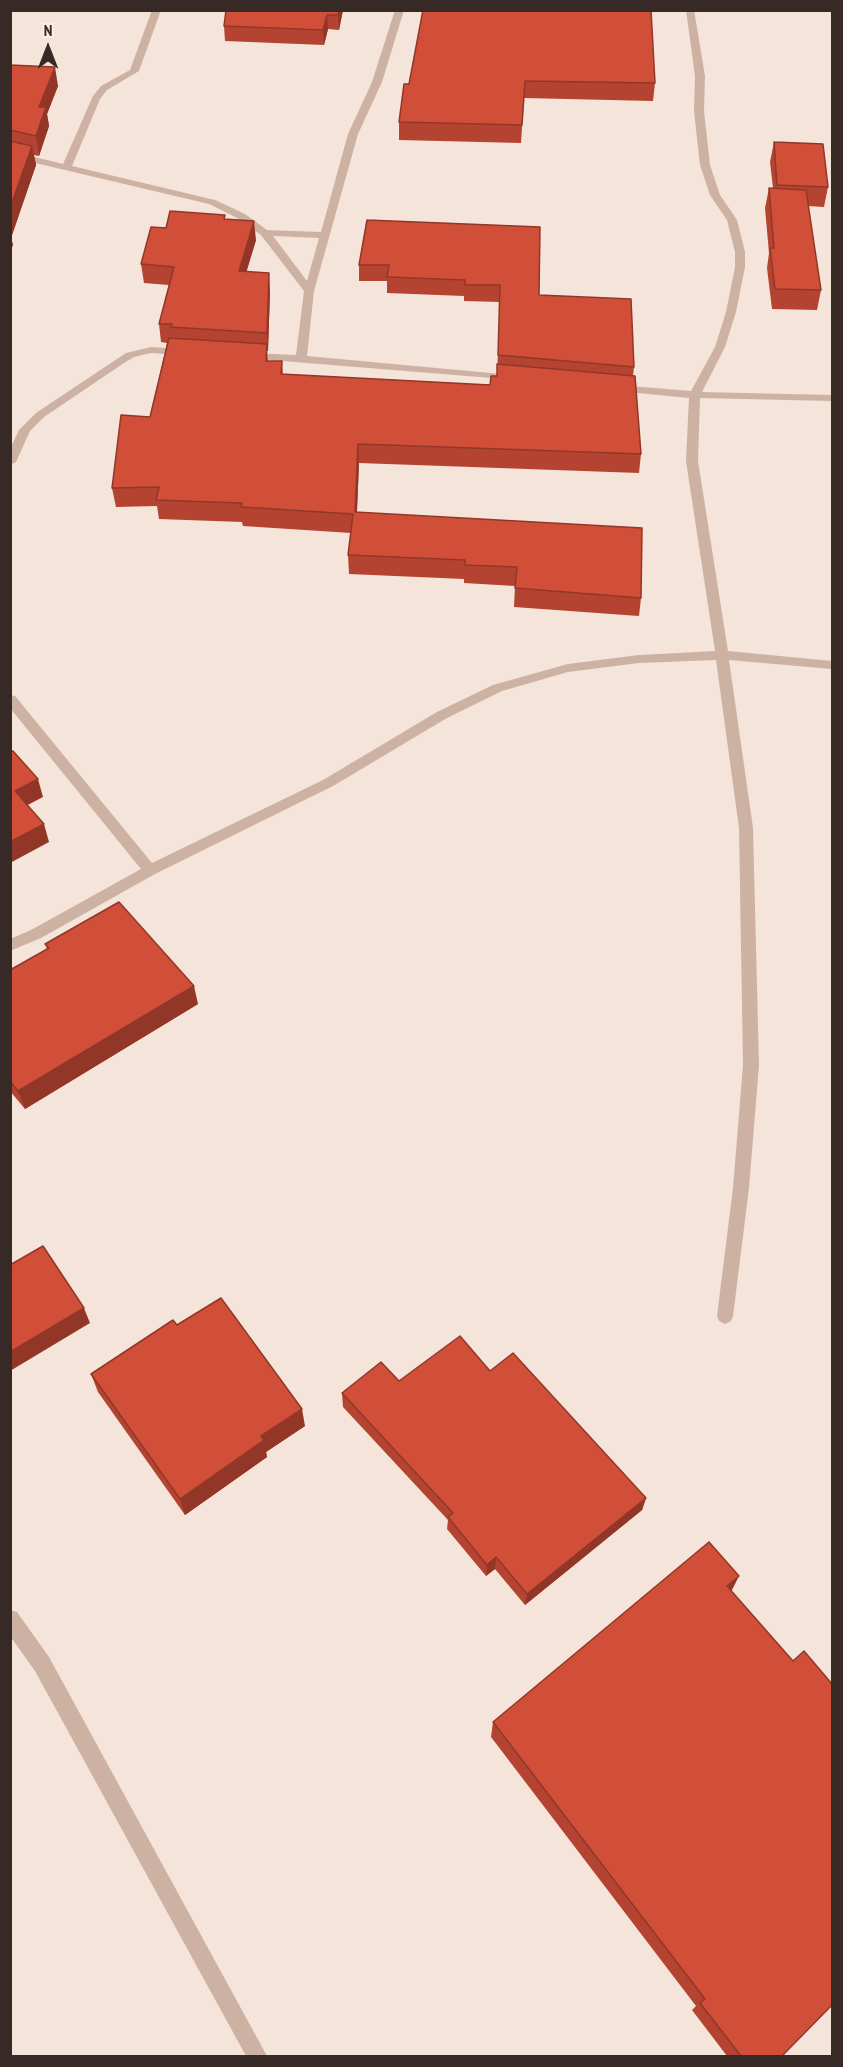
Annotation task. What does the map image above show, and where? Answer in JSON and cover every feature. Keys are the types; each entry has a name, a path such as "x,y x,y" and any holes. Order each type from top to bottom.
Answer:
{"street":[{"path":"66,168 96,98 104,88 134,71 157,10"},
{"path":"301,359 309,291 353,135 377,82 400,10"},
{"path":"690,10 700,76 699,111 705,165 715,195 732,220 737,236 740,267 731,312 720,347 695,395 692,461 723,655 746,828 751,1065 741,1188 725,1316"},
{"path":"10,154 212,202 241,216 265,233 309,291"},
{"path":"265,233 325,235"},
{"path":"10,462 24,430 40,415 130,355 151,351 197,353"},
{"path":"243,356 525,379"},
{"path":"608,387 695,395 832,398"},
{"path":"10,945 36,934 150,870 328,783 442,715 498,688 568,668 639,659 723,655 832,665"},
{"path":"10,699 150,870"},
{"path":"10,1619 42,1664 257,2056"}],"building":[{"path":"226,10 339,10 338,15 327,15 323,30 224,26"},
{"path":"423,10 651,10 655,83 525,81 522,125 399,122 404,84 409,84"},
{"path":"10,65 55,67 39,107 46,107 36,136 10,130"},
{"path":"10,141 32,146 10,208"},
{"path":"774,142 823,144 828,187 777,185"},
{"path":"769,188 806,190 821,290 775,289 770,248 774,248"},
{"path":"170,211 225,215 224,219 254,221 239,271 269,273 267,333 171,327 172,324 159,324 174,267 141,264 151,227 166,228"},
{"path":"367,220 540,227 539,295 631,299 634,367 498,355 500,285 465,285 465,280 387,277 389,265 359,265"},
{"path":"169,338 267,344 266,361 282,361 281,374 490,385 491,376 497,376 497,364 635,376 641,454 358,444 355,512 642,528 641,598 515,588 517,567 465,565 465,560 348,555 353,514 241,507 242,503 156,500 159,487 112,488 121,415 150,417"},
{"path":"13,751 38,779 15,791 44,824 10,842 10,752"},
{"path":"119,902 194,986 18,1091 10,1081 10,970 49,948 45,944"},
{"path":"43,1246 84,1308 10,1352 10,1265"},
{"path":"221,1298 302,1409 261,1436 264,1440 180,1499 91,1374 173,1320 177,1325"},
{"path":"460,1336 490,1371 513,1353 646,1498 527,1594 496,1557 487,1565 448,1517 453,1513 342,1393 381,1362 399,1381"},
{"path":"709,1542 739,1576 727,1586 793,1661 804,1651 832,1684 832,2005 782,2056 741,2056 700,2003 705,1999 493,1722"}]}
